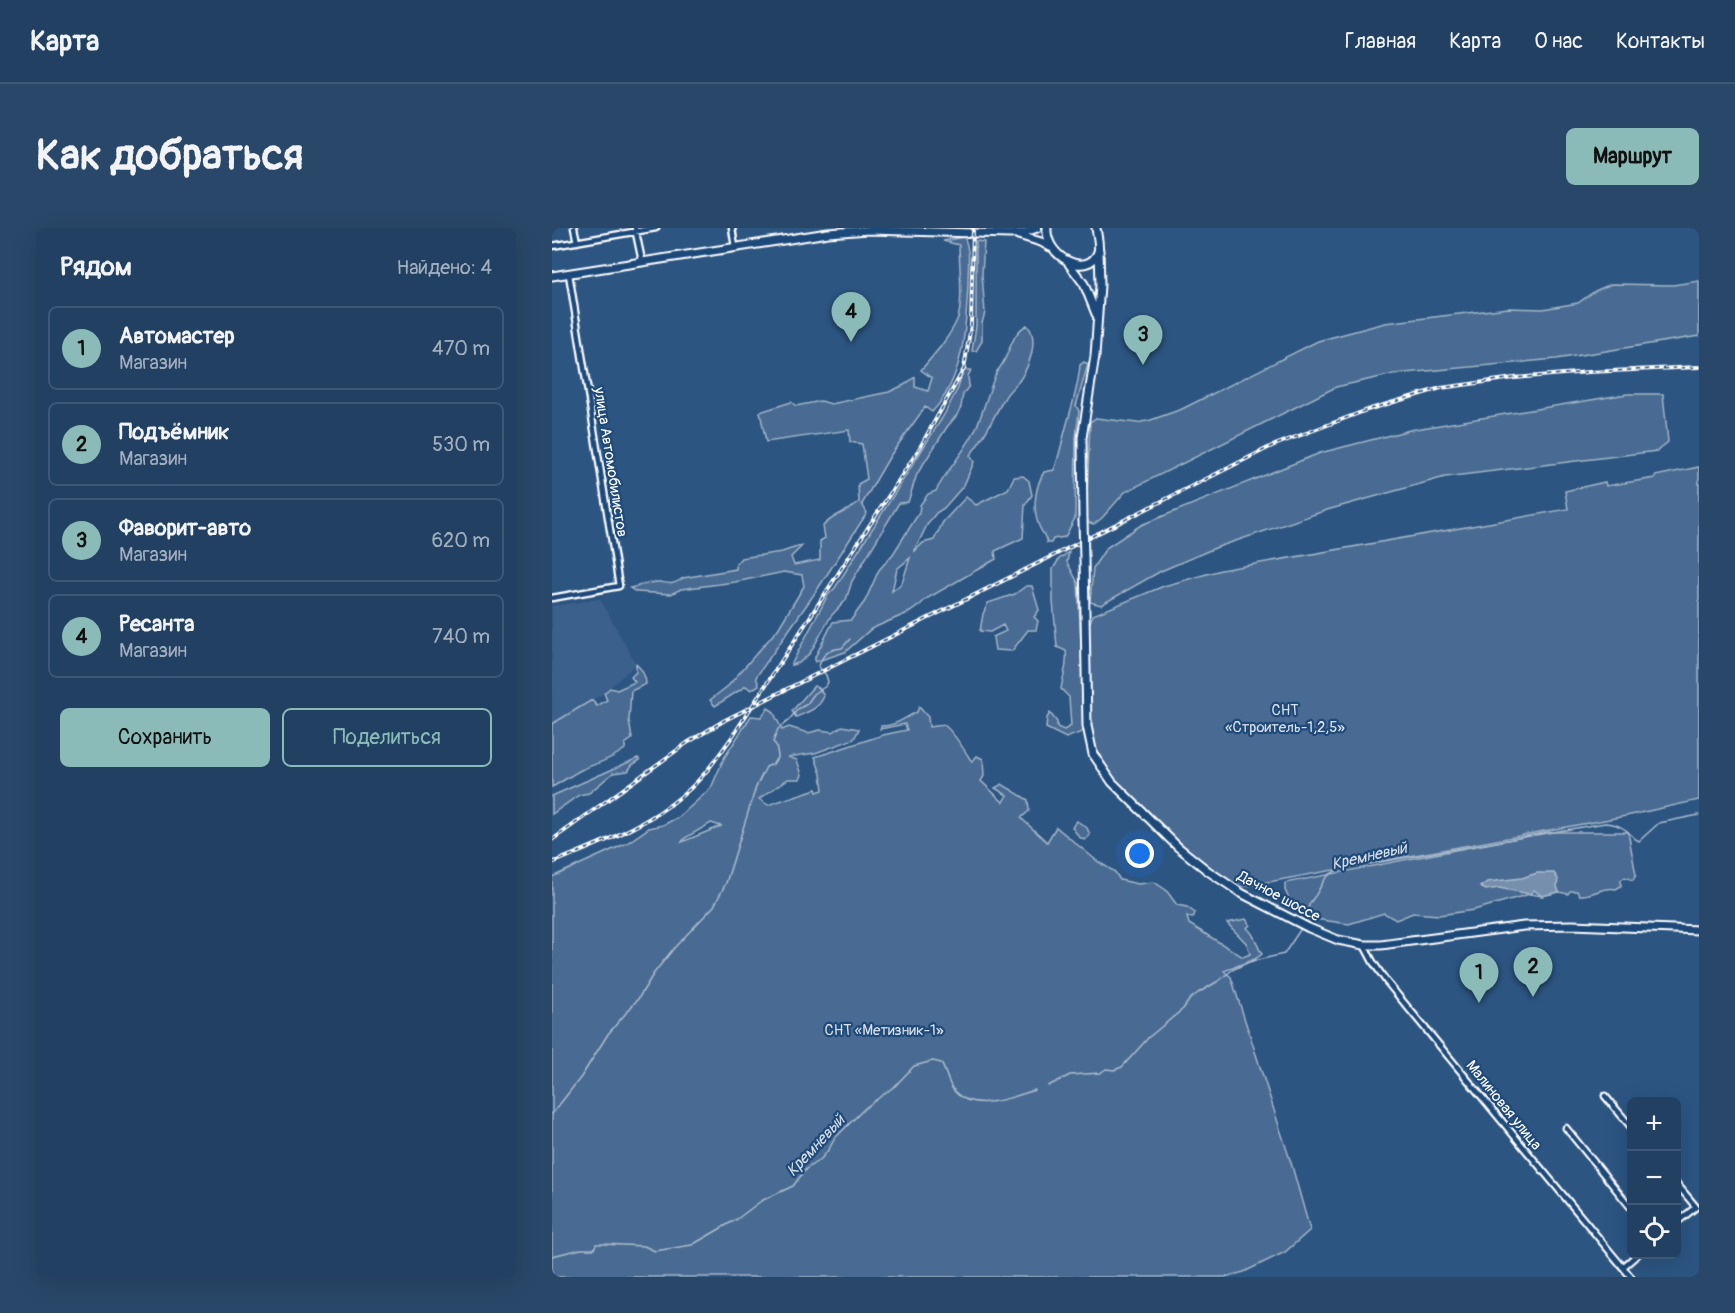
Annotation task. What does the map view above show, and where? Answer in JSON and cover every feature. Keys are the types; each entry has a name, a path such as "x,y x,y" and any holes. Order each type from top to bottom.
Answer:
{"main road":[{"path":"552,276 827,230 1010,234 1023,233 1037,228"},
{"path":"1047,228 1051,247"},
{"name":"Дачное шоссе","path":"1096,228 1100,285 1095,356 1082,438 1087,726 1090,744 1099,764 1112,783 1208,871 1241,893 1298,923 1338,940 1364,945 1381,945 1524,926 1581,925 1699,930"},
{"path":"1010,234 1029,238 1051,247 1068,262 1084,284 1097,320"},
{"path":"1068,262 1075,264 1089,262 1099,250"}],"street":[{"path":"574,228 577,242"},
{"path":"552,246 656,228"},
{"path":"732,228 735,247"},
{"path":"635,230 642,261"},
{"name":"улица Автомобилистов","path":"552,598 619,586 569,273"},
{"name":"Малиновая улица","path":"1364,945 1386,981 1631,1277"},
{"path":"1605,1096 1627,1122"},
{"path":"1566,1128 1629,1205"},
{"path":"1681,1188 1696,1207 1681,1220"},
{"path":"1623,1267 1632,1259"}],"shaded area":[{"path":"600,599 636,664 604,693 552,724 552,606"},
{"path":"1537,873 1554,873 1558,879 1559,892 1542,896 1534,890 1530,894 1499,888 1486,890 1480,887 1487,882 1522,878"}],"green space":[{"path":"964,237 969,260 966,318 961,352 951,384 943,399 932,412 925,407 890,456 862,504 867,513 756,677 759,685 751,690 746,686 715,706 710,700 728,686 778,629 804,586 802,575 784,572 735,582 681,589 671,594 636,592 630,588 653,582 672,583 683,578 736,569 736,564 741,558 782,552 803,545 791,557 794,565 820,560 820,541 825,538 823,526 859,502 858,484 867,479 862,444 850,442 849,430 766,442 760,412 791,402 796,406 821,401 831,404 889,392 915,377 915,387 928,391 932,378 921,370 950,333 957,320 960,304 959,245 943,241"},
{"path":"976,241 984,242 982,274 985,313 982,323 982,341 976,351 972,351 976,326"},
{"path":"1699,281 1699,336 1556,359 1394,374 1336,387 1125,492 1102,518 1094,524 1086,522 1090,422 1096,418 1137,423 1151,420 1182,409 1318,341 1385,323 1508,308 1543,309 1578,303 1595,291 1611,284 1673,285"},
{"path":"1027,325 1033,338 1032,353 1026,368 1019,381 1009,391 970,455 974,462 964,485 927,525 914,552 923,543 934,540 943,522 966,497 976,505 1008,489 1014,477 1023,476 1029,481 1032,495 1025,505 1023,538 995,551 996,559 926,599 910,612 871,629 845,652 815,662 815,657 833,622 851,620 865,601 879,570 893,554 919,513 920,505 928,494 936,491 972,436 997,371 1021,329","holes":["910,558 902,583 892,591 897,569"]},
{"path":"1084,362 1088,364 1076,406 1079,411 1076,438 1075,518 1065,537 1053,539 1051,543 1047,543 1037,519 1035,505 1037,491 1044,472 1054,470 1075,393 1080,365"},
{"path":"963,370 971,370 968,376 969,386 963,394 961,407 917,474 908,502 899,503 852,581 846,600 831,616 810,653 799,663 791,665 828,595 835,588 944,415 958,388"},
{"path":"1627,394 1663,394 1668,442 1657,451 1445,477 1327,510 1215,548 1161,571 1101,605 1090,602 1093,568 1106,548 1141,525 1320,453 1410,430"},
{"name":"СНТ «Строитель-1,2,5»","path":"1699,467 1699,800 1626,816 1241,887 1229,882 1180,846 1119,787 1099,758 1090,731 1088,627 1093,615 1164,586 1221,570 1568,509 1565,491 1605,482 1606,486 1655,478 1655,476"},
{"path":"1069,552 1067,562 1078,583 1085,727 1082,732 1066,738 1046,728 1050,713 1057,722 1057,727 1064,730 1071,726 1069,697 1061,689 1066,667 1066,651 1057,647 1053,601 1053,569 1059,559"},
{"path":"1026,586 1032,586 1039,610 1034,617 1038,621 1036,630 1028,630 1012,651 995,650 993,637 1006,631 1003,625 990,632 980,631 988,603 1015,594"},
{"path":"636,664 643,673 646,684 631,691 629,720 632,739 625,744 625,749 620,753 581,770 552,787 552,724 592,700 597,706 607,700 604,693 610,688 617,690 635,682 631,677 636,672"},
{"path":"814,686 819,688 824,696 822,700 813,710 796,717 792,711"},
{"name":"СНТ «Метизник-1»","path":"919,707 928,717 929,727 944,725 972,762 977,756 983,759 984,776 981,781 1003,802 1007,795 995,788 1002,784 1028,800 1029,811 1021,818 1047,842 1056,827 1097,861 1115,872 1120,880 1138,884 1154,882 1166,890 1177,905 1187,907 1195,913 1193,918 1187,917 1189,924 1243,957 1250,954 1247,944 1227,923 1246,919 1250,925 1247,928 1262,954 1224,971 1231,977 1292,1166 1310,1230 1285,1252 1244,1272 1225,1277 552,1277 552,877 627,843 649,828 663,825 679,817 711,788 724,758 751,716 761,717 768,708 773,711 782,730 789,727 808,733 820,730 833,732 842,726 859,729 854,739 815,753 788,757 797,760 802,775 800,779 788,779 759,799 768,805 816,789 817,792 823,790 821,774 815,757 883,735 907,730 905,724 880,729 881,726 896,723 917,712","holes":["711,823 721,826 682,842"]},
{"path":"638,758 640,760 628,771 613,773 589,793 579,795 552,814 552,796"},
{"path":"1077,821 1087,828 1090,835 1085,840 1079,837 1072,827"},
{"path":"1548,832 1628,832 1636,875 1633,880 1625,877 1621,880 1621,886 1616,889 1611,888 1584,895 1579,895 1577,891 1542,896 1530,894 1474,910 1439,915 1413,913 1396,920 1384,913 1349,924 1308,918 1290,901 1285,890 1285,883"}],"waterway":[{"path":"552,1114 581,1077 608,1034 638,999 654,973 714,906 726,883 756,787 766,767 773,764 778,756 776,745 773,742 778,729 798,709 807,704 814,694 826,686 828,682 826,675 819,667 822,659 830,651 842,648 850,639"},
{"name":"Кремневый","path":"1305,923 1309,905 1324,881 1340,869 1605,823 1621,827 1639,841 1659,823 1699,815"},
{"name":"Кремневый","path":"1048,1086 1070,1075 1100,1073 1106,1069 1114,1070 1122,1067 1149,1037 1183,1009 1190,999 1232,970 1249,962 1284,954 1302,927"},
{"name":"Кремневый","path":"552,1256 581,1249 594,1249 596,1244 644,1246 655,1251 692,1245 737,1219 761,1201 793,1186 806,1169 821,1159 835,1138 865,1108 895,1086 914,1066 933,1061 941,1063 952,1088 969,1101 992,1102 1035,1090"}],"railway":[{"path":"552,863 621,834 669,806 697,781 732,737 919,449 964,369 971,325 973,228"},
{"path":"552,840 687,743 725,720 1272,446 1367,410 1441,388 1514,378 1699,367"}],"place":[{"name":"Ресанта","path":"851,342"},
{"name":"Фаворит-авто","path":"1143,365"},
{"name":"Подъёмник","path":"1533,997"},
{"name":"Автомастер","path":"1479,1003"}]}
